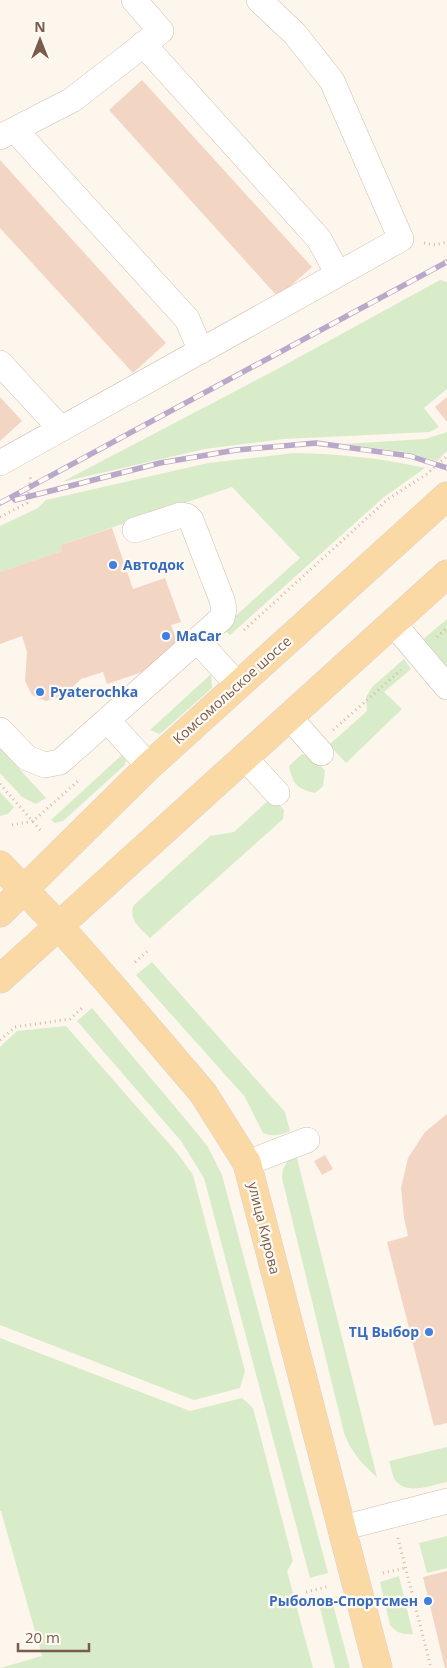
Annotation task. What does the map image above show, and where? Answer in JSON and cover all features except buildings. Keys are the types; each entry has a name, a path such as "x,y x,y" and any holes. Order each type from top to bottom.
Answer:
{"main road":[{"name":"Комсомольское шоссе","path":"0,913 149,766 237,684 447,496"},
{"path":"0,979 447,574"},
{"name":"улица Кирова","path":"0,865 58,925 145,1024 202,1093 248,1163 378,1668"}],"street":[{"path":"134,0 161,31 72,100 8,134 187,319 201,350"},
{"path":"0,463 401,239 332,81 295,34 260,0"},
{"path":"144,44 319,238 338,274"},
{"path":"0,363 60,429"},
{"path":"0,730 27,758 45,765 60,762 222,618 224,609 192,520 187,516 181,515 135,530"},
{"path":"393,623 447,687"},
{"path":"198,640 237,684"},
{"path":"289,717 318,749"},
{"path":"106,720 149,766"},
{"path":"244,757 277,793"},
{"path":"248,1163 307,1140"},
{"path":"342,1528 447,1501"}],"path":[{"path":"0,517 27,503 34,444"},
{"path":"318,749 447,628"},
{"path":"0,784 42,832"},
{"path":"135,962 150,949"},
{"path":"0,1040 15,1027 70,1019 82,1008"},
{"path":"396,1534 431,1668"},
{"path":"383,1573 405,1568"},
{"path":"306,1592 330,1586"}],"green space":[{"path":"440,280 447,282 447,389 424,408 439,427 430,432 284,439 205,449 62,482 283,366"},
{"path":"447,432 447,451 437,461 405,452 344,444 425,439"},
{"path":"294,453 360,457 425,468 384,497 230,635 222,628 300,558 232,487 60,545 62,551 0,572 0,526 38,508 46,500 208,463"},
{"path":"447,619 447,671 421,641"},
{"path":"404,659 411,669 384,692 402,709 346,763 329,745 367,711 366,697 372,687"},
{"path":"211,674 212,688 160,734 150,730"},
{"path":"0,748 46,798 36,804 22,797 0,773"},
{"path":"124,753 126,758 125,765 63,821 55,823 51,820"},
{"path":"302,754 315,758 325,771 323,786 315,793 304,790 297,785 292,777 289,766"},
{"path":"0,792 14,807 8,814 0,816"},
{"path":"272,797 284,810 283,819 150,938 139,927 132,915 134,905 210,836 234,832"},
{"path":"152,962 285,1112 290,1131 277,1135 263,1133 245,1097 136,975"},
{"path":"92,1008 208,1147 222,1175 328,1573 310,1578 204,1178 181,1141 77,1021"},
{"path":"66,1026 178,1154 193,1175 245,1371 240,1388 194,1400 0,1325 0,1047 17,1031"},
{"path":"297,1158 377,1477 358,1457 344,1433 282,1178 283,1169 288,1160"},
{"path":"0,1338 190,1411 242,1398 253,1408 293,1561 287,1571 313,1668 0,1668 42,1656 0,1511"},
{"path":"447,1447 447,1482 413,1488 400,1485 395,1480 389,1461"},
{"path":"447,1536 447,1568 427,1573 419,1543"},
{"path":"399,1576 413,1634 400,1633 390,1625 380,1582"},
{"path":"331,1597 350,1668 335,1668 318,1600"}],"railway":[{"path":"0,503 447,262"},
{"path":"15,500 160,463 236,450 316,443 410,456 447,468"}],"place":[{"name":"Автодок","path":"113,565"},
{"name":"MaCar","path":"166,636"},
{"name":"Pyaterochka","path":"40,692"},
{"name":"ТЦ Выбор","path":"429,1332"},
{"name":"Рыболов-Спортсмен","path":"428,1601"}]}
